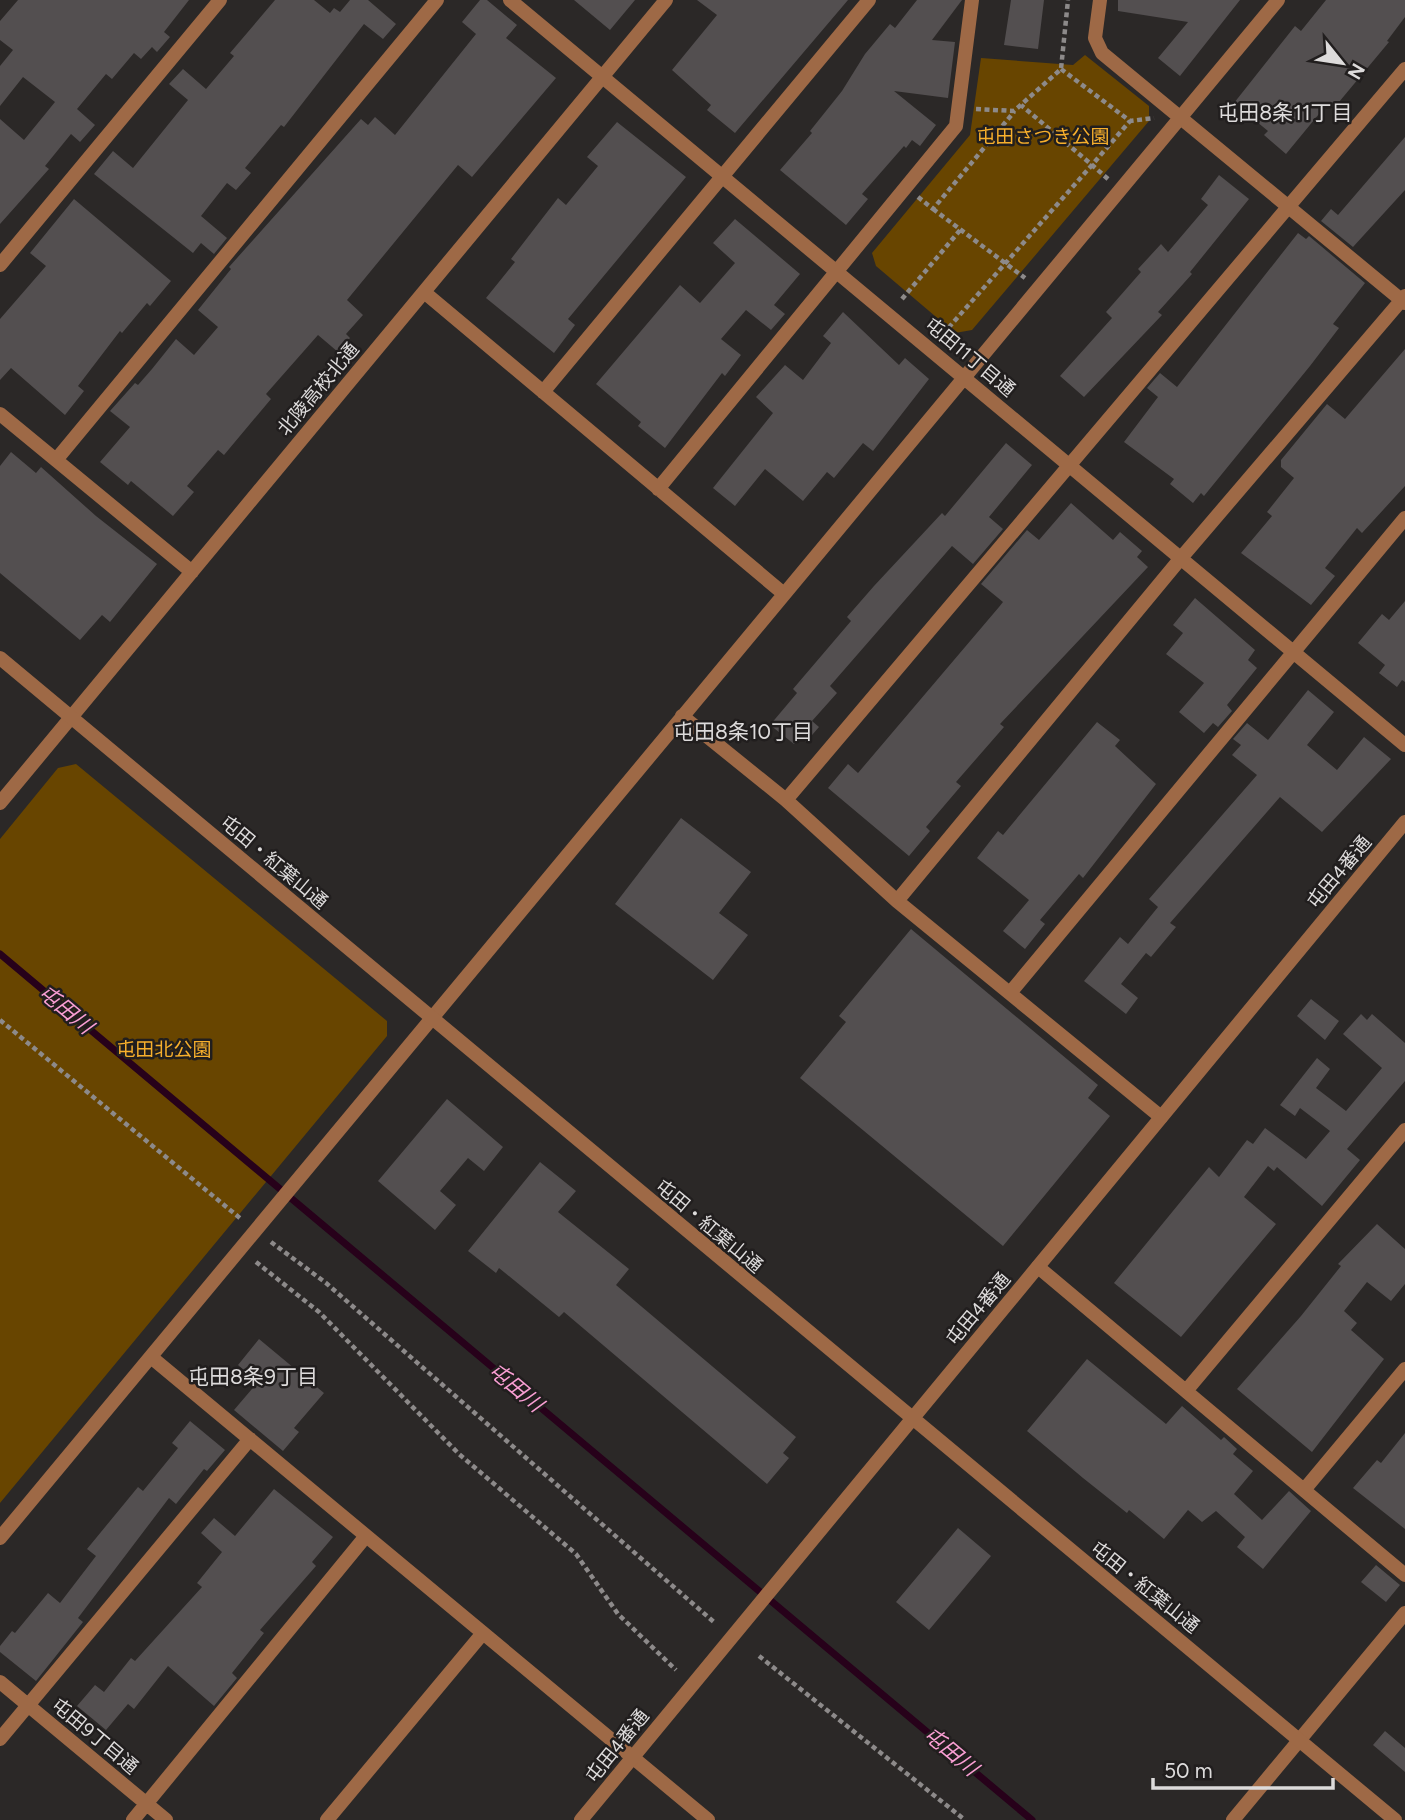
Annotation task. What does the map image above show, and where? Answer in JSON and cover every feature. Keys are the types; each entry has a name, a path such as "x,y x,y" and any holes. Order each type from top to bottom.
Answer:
{"street":[{"path":"0,265 220,0"},
{"path":"56,460 437,0"},
{"name":"屯田11丁目通","path":"510,0 1405,745"},
{"name":"北陵高校北通","path":"0,803 666,0"},
{"path":"543,392 869,0"},
{"path":"659,489 956,126 972,0"},
{"path":"897,901 1181,558 1404,299 1102,53 1095,37 1100,0"},
{"path":"0,1538 1278,0"},
{"path":"786,800 1405,69"},
{"path":"424,292 785,594"},
{"path":"0,414 191,572"},
{"path":"1010,993 1405,518"},
{"name":"屯田・紅葉山通","path":"0,658 911,1420 1395,1820"},
{"path":"682,716 786,800 897,901 1161,1117"},
{"name":"屯田4番通","path":"581,1820 1405,822"},
{"path":"1186,1391 1405,1130"},
{"path":"1038,1267 1405,1574"},
{"path":"150,1357 708,1820"},
{"path":"1304,1490 1405,1369"},
{"path":"0,1739 250,1440"},
{"path":"133,1820 366,1536"},
{"path":"1233,1820 1405,1613"},
{"path":"327,1820 483,1633"},
{"name":"屯田9丁目通","path":"0,1682 166,1820"}],"path":[{"path":"933,209 1014,111 1061,69 1068,0"},
{"path":"1061,69 1130,121"},
{"path":"1021,105 1108,179"},
{"path":"969,109 1014,111"},
{"path":"943,334 1130,121 1160,117"},
{"path":"918,197 1026,278"},
{"path":"902,299 961,229"},
{"path":"0,1020 244,1222"},
{"path":"271,1242 326,1283 715,1623"},
{"path":"256,1262 319,1312 459,1454 576,1554 618,1614 676,1671"},
{"path":"759,1656 965,1820"}],"green space":[{"name":"屯田さつき公園","path":"1085,55 1149,106 1149,121 972,330 955,333 876,266 872,253 970,135 981,58 1073,65"},
{"name":"屯田北公園","path":"76,764 387,1021 387,1036 0,1503 0,839 58,768"}],"building":[{"path":"18,0 189,0 164,32 170,37 157,52 152,47 141,59 134,53 112,79 106,74 77,109 95,125 80,142 71,134 45,166 49,169 0,224 0,119 24,140 55,102 23,77 0,106 0,66 13,50 0,40 0,21"},
{"path":"275,0 314,0 330,13 334,8 340,12 350,0 368,0 396,24 383,39 364,24 284,127 281,125 245,168 251,173 236,190 227,183 201,216 227,238 214,254 201,243 193,253 94,174 113,151 133,168 188,100 169,84 183,69 206,89 234,56 230,53"},
{"path":"480,0 487,0 517,25 506,38 556,78 472,177 458,165 347,300 363,315 346,334 350,338 338,352 318,335 266,394 271,399 224,455 218,450 187,486 194,492 173,516 131,481 128,485 100,462 130,427 110,411 135,383 138,385 176,339 194,355 218,327 198,310 231,269 229,267 361,119 368,125 375,117 395,135 476,34 462,22"},
{"path":"574,0 635,0 610,30"},
{"path":"697,0 848,0 735,133 707,110 711,105 672,70 717,15"},
{"path":"917,0 962,0 932,40 955,42 948,98 894,91 936,125 920,146 912,140 906,148 904,146 862,194 868,199 846,225 780,170 812,133 810,131 842,91 865,54 890,24 895,28"},
{"path":"1011,0 1044,0 1038,49 1004,45"},
{"path":"1118,0 1240,0 1180,76 1158,58 1188,22 1118,11"},
{"path":"1326,0 1405,0 1405,17 1387,41 1389,42 1334,108 1328,103 1286,154 1264,135 1268,131 1234,103 1295,26 1301,31"},
{"path":"617,122 686,177 568,319 575,325 554,353 486,298 515,262 511,259 558,198 566,205 598,166 587,157"},
{"path":"1405,137 1405,190 1353,247 1321,221 1331,209 1338,215"},
{"path":"1219,175 1249,199 1190,272 1192,274 1158,312 1162,315 1084,397 1060,376 1112,318 1106,312 1141,272 1138,269 1161,244 1168,252 1208,205 1201,199"},
{"path":"74,199 171,281 150,306 147,303 122,333 120,331 78,386 84,391 65,415 11,368 0,380 0,319 46,266 30,253"},
{"path":"735,219 800,274 774,305 785,314 771,330 746,310 721,339 741,355 725,376 722,373 665,448 638,426 641,422 596,384 680,285 700,303 735,263 713,243"},
{"path":"1298,233 1306,239 1309,236 1365,283 1333,324 1339,328 1310,366 1204,496 1201,493 1193,503 1170,484 1174,479 1124,442 1158,397 1147,388 1160,373 1177,387"},
{"path":"843,312 899,365 905,358 929,379 873,451 863,443 834,478 827,472 803,501 765,469 735,506 713,488 773,413 756,397 785,365 803,380 831,343 823,336"},
{"path":"1405,349 1405,486 1362,533 1357,528 1325,568 1335,576 1311,605 1241,553 1272,516 1267,512 1294,478 1281,467 1281,460 1327,404 1345,419"},
{"path":"1006,443 1032,465 989,517 1003,529 973,564 952,546 830,686 837,693 812,721 819,727 806,742 800,737 794,744 770,725 797,693 793,689 851,621 847,617 942,513 945,516"},
{"path":"11,452 36,473 41,467 96,516 157,564 110,622 102,615 80,640 0,573 0,466"},
{"path":"1071,503 1113,540 1120,532 1142,551 1137,557 1148,567 1000,724 1004,727 956,782 961,786 926,827 930,831 909,856 828,788 848,764 858,773 1003,602 981,584 1027,530 1039,540"},
{"path":"1195,598 1255,650 1248,660 1257,668 1227,705 1232,711 1218,727 1213,723 1204,733 1179,712 1204,683 1166,654 1183,633 1173,625"},
{"path":"1405,601 1405,682 1402,680 1397,687 1379,673 1385,665 1358,643 1382,614 1389,620"},
{"path":"1308,690 1334,712 1307,745 1337,770 1364,737 1391,759 1322,832 1280,797 1170,923 1176,927 1151,957 1146,953 1121,984 1138,998 1126,1014 1084,981 1120,937 1128,944 1158,907 1149,899 1257,775 1232,755 1241,745 1233,739 1247,723 1268,740"},
{"path":"1097,722 1120,740 1115,746 1156,784 1083,878 1079,874 1040,920 1045,924 1025,949 1003,931 1029,900 977,858 998,831 1003,835"},
{"path":"681,818 751,872 719,913 748,935 713,980 615,904"},
{"path":"911,929 1098,1085 1088,1098 1110,1116 1003,1246 800,1078 846,1022 839,1016"},
{"path":"1311,999 1339,1021 1325,1040 1297,1016"},
{"path":"1361,1014 1367,1020 1372,1014 1405,1043 1405,1081 1347,1149 1360,1160 1322,1206 1277,1167 1274,1171 1268,1166 1244,1197 1276,1224 1181,1337 1114,1283 1209,1167 1219,1177 1247,1140 1253,1144 1265,1128 1306,1159 1330,1131 1300,1108 1295,1116 1280,1105 1317,1058 1330,1069 1316,1088 1346,1111 1382,1068 1343,1034"},
{"path":"447,1099 503,1147 484,1171 468,1158 440,1191 456,1205 435,1230 378,1181"},
{"path":"540,1162 576,1191 558,1212 629,1269 616,1285 796,1437 783,1453 789,1458 767,1484 564,1312 559,1317 499,1268 496,1273 468,1251"},
{"path":"1377,1224 1405,1249 1405,1284 1391,1301 1367,1282 1344,1311 1357,1323 1351,1330 1384,1359 1312,1452 1237,1389 1301,1316 1341,1266 1338,1264"},
{"path":"259,1339 324,1393 294,1428 299,1432 283,1451 234,1410 258,1382 238,1365"},
{"path":"1087,1359 1166,1424 1182,1406 1221,1440 1224,1437 1237,1449 1233,1454 1253,1471 1234,1494 1262,1520 1289,1491 1311,1511 1263,1569 1237,1547 1245,1537 1216,1511 1202,1522 1188,1510 1164,1539 1129,1510 1127,1513 1027,1431"},
{"path":"190,1421 225,1450 207,1471 204,1469 176,1504 169,1498 78,1618 83,1622 36,1681 0,1652 0,1646 12,1631 15,1633 48,1593 60,1603 96,1556 87,1549 138,1487 143,1491 178,1448 172,1443"},
{"path":"1405,1433 1405,1529 1353,1488 1377,1460 1381,1463"},
{"path":"274,1489 333,1537 312,1562 316,1566 260,1630 264,1633 232,1673 237,1678 214,1706 168,1666 134,1709 128,1704 106,1730 77,1706 95,1685 104,1692 131,1658 135,1661 202,1587 197,1583 222,1552 201,1533 214,1518 235,1536"},
{"path":"958,1528 991,1556 929,1630 896,1602"},
{"path":"1376,1565 1400,1585 1386,1602 1361,1582"},
{"path":"1385,1731 1405,1748 1405,1772 1373,1745"}],"waterway":[{"name":"屯田川","path":"0,954 1032,1820"}],"district":[{"name":"屯田8条11丁目","path":"1285,112"},
{"name":"屯田8条10丁目","path":"743,731"},
{"name":"屯田8条9丁目","path":"253,1376"}]}
